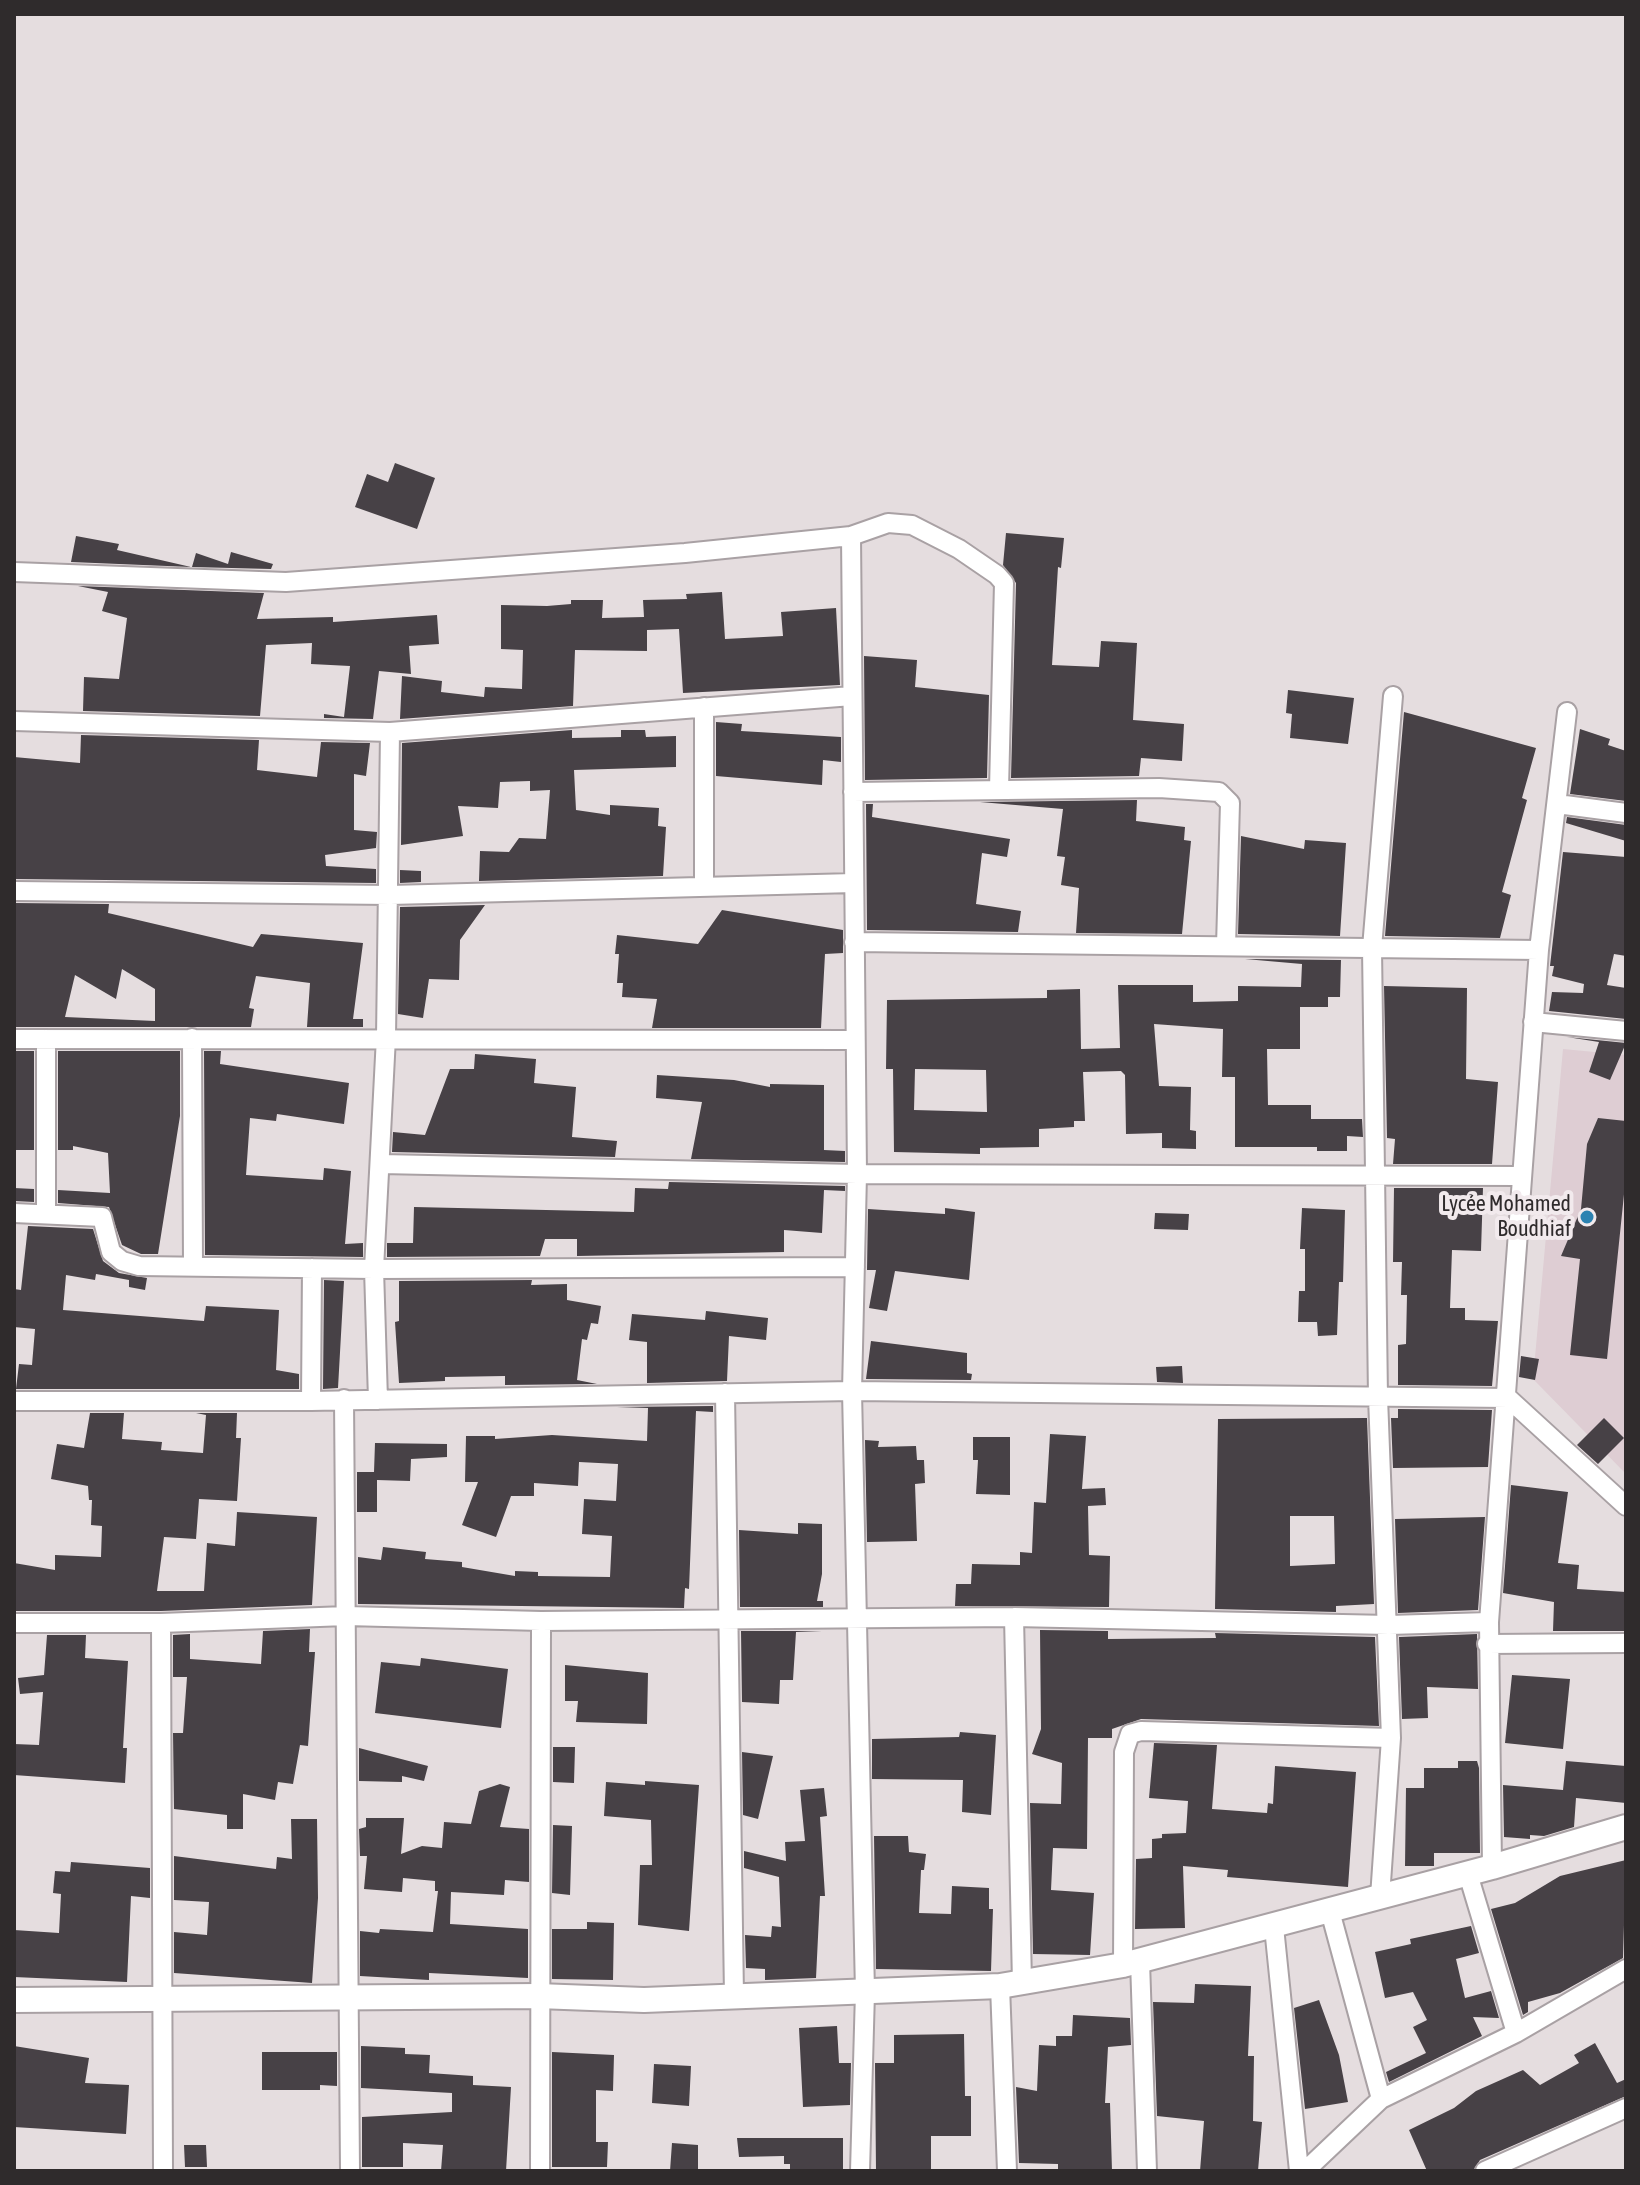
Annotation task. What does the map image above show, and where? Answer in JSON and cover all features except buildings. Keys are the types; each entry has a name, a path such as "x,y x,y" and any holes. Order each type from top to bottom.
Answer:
{"main road":[{"path":"14,2000 347,1996 538,1996 644,2000 1011,1984 1132,1963 1274,1927 1480,1871 1626,1827"}],"street":[{"path":"14,572 286,582 685,553 851,536 888,523 912,525 959,549 1004,583 999,789"},
{"path":"851,536 857,1174 852,1391 865,1992 860,2171"},
{"path":"14,721 390,732 852,696"},
{"path":"1380,1897 1391,1738 1378,1397 1372,948 1393,696"},
{"path":"704,707 704,887"},
{"path":"1516,2033 1480,1871 1487,1644 1508,1398 1520,1176 1539,950 1567,712"},
{"path":"378,1400 374,1269 386,1037 390,732"},
{"path":"853,792 999,789 1219,792 1230,803 1226,946"},
{"path":"1557,804 1626,813"},
{"path":"14,891 390,895 854,883"},
{"path":"854,942 1539,950"},
{"path":"1533,1022 1626,1031"},
{"path":"14,1039 386,1037 854,1040"},
{"path":"192,1038 193,1266"},
{"path":"46,1039 46,1214"},
{"path":"381,1164 857,1174 1520,1176"},
{"path":"14,1213 102,1217 107,1223 108,1246 122,1261 139,1266 374,1269 855,1267"},
{"path":"311,1401 312,1268"},
{"path":"14,1401 311,1401 852,1391 1508,1398 1626,1506"},
{"path":"725,1393 734,1996"},
{"path":"344,1399 350,2171"},
{"path":"14,1623 161,1623 346,1616 541,1621 1014,1617 1389,1625 1489,1622"},
{"path":"1007,2171 1014,1617"},
{"path":"540,2171 541,1621"},
{"path":"161,1623 163,2171"},
{"path":"1487,1644 1626,1643"},
{"path":"1147,2171 1132,1963 1124,1752 1130,1734 1141,1731 1391,1738"},
{"path":"1330,1911 1381,2099"},
{"path":"1274,1927 1299,2171"},
{"path":"1305,2171 1381,2099 1516,2033 1626,1969"},
{"path":"1485,2171 1626,2108"}],"shaded area":[{"name":"Lycée Mohamed Boudhiaf","path":"1563,1049 1626,1055 1626,1474 1533,1379"}],"place":[{"name":"Lycée Mohamed Boudhiaf","path":"1587,1217"}]}
